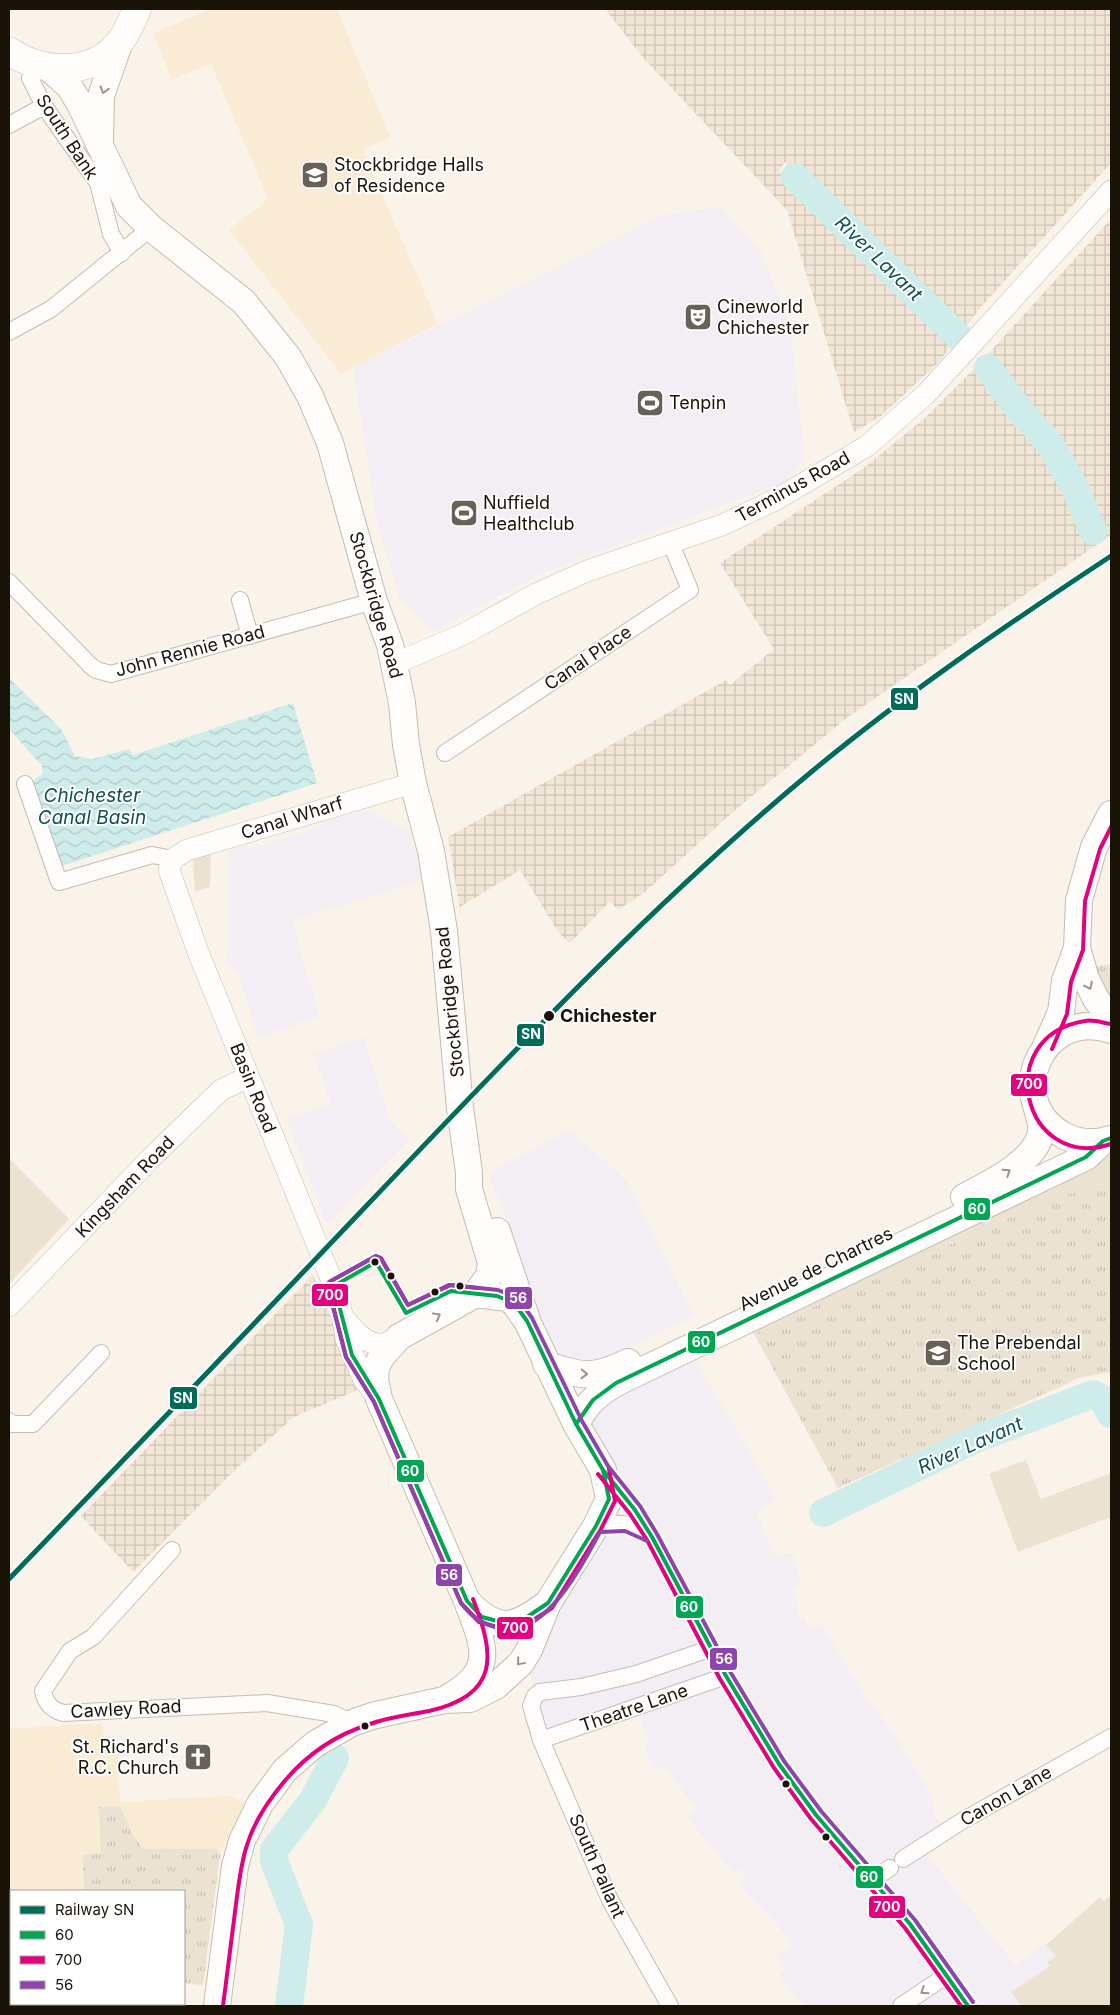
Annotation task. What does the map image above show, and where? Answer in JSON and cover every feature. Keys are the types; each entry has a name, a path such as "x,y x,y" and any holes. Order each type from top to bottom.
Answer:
{"highway":[{"path":"115,54 137,9"},
{"path":"9,51 40,73 75,68 115,54 144,9"}],"main road":[{"name":"Stockbridge Road","path":"100,145 102,96 115,54"},
{"name":"Stockbridge Road","path":"40,73 69,86 129,206 151,228 244,302 288,357 310,396 330,443 374,601 390,645 402,703 412,783 431,851 444,931 469,1189 491,1263 489,1276 476,1294"},
{"path":"1111,814 1094,847 1079,900 1077,948 1086,979 1096,999 1111,1019"},
{"name":"Avenue de Chartres","path":"546,1364 582,1376 600,1374 614,1369 988,1184 1025,1159 1037,1146 1042,1130 1032,1087 1034,1070 1061,1012 1065,981 1077,948"},
{"path":"1046,1046 1061,1034 1080,1027 1100,1026 1111,1030"},
{"path":"1036,1105 1044,1119 1063,1135 1087,1142 1107,1140"},
{"name":"Avenue de Chartres","path":"576,1424 585,1406 600,1392 616,1383 1086,1157 1107,1140"},
{"path":"217,2006 235,1866 242,1840 260,1804 285,1770 315,1744 352,1723 372,1716 444,1700 470,1699 496,1686 521,1663 529,1650 548,1603 596,1526 610,1499 603,1470 576,1424 527,1321 522,1299 483,1190 467,1160"},
{"path":"444,1700 468,1686 480,1672 481,1635 379,1399 375,1380 376,1367 382,1356 399,1337 476,1294 507,1298 514,1303 527,1321"},
{"path":"467,1600 482,1617 508,1624 521,1621 548,1603"}],"street":[{"name":"South Bank","path":"40,73 44,106 98,183 111,234 122,253"},
{"path":"9,125 44,106"},
{"name":"Terminus Road","path":"394,664 464,634 536,594 587,571 671,544 722,525 777,499 867,446 926,394 1111,191"},
{"path":"9,332 51,309 151,228"},
{"name":"Canal Place","path":"445,753 690,590 671,544"},
{"name":"John Rennie Road","path":"9,582 90,665 104,673 118,673 374,601"},
{"path":"240,600 250,636"},
{"name":"Canal Wharf","path":"174,859 187,850 412,783"},
{"path":"25,784 59,882 152,855 174,859"},
{"name":"Basin Road","path":"174,859 169,870 173,887 248,1077 334,1286 343,1318 346,1339 364,1380 379,1399"},
{"name":"Kingsham Road","path":"9,1306 152,1157 221,1090 248,1077"},
{"path":"343,1318 355,1331 371,1342 384,1344 399,1337"},
{"path":"9,1421 12,1424 33,1424 101,1353"},
{"path":"603,1470 635,1510 652,1537 726,1676 789,1778 816,1815 910,1924 968,2006"},
{"path":"596,1526 618,1522 634,1525 652,1537"},
{"name":"Cawley Road","path":"172,1550 93,1637 70,1651 43,1691 46,1703 54,1710 63,1713 267,1703 334,1714 352,1723"},
{"name":"South Pallant","path":"670,2006 610,1900 541,1740 534,1721 532,1701 540,1692 581,1687 636,1674 710,1643"},
{"name":"Theatre Lane","path":"541,1740 726,1676"},
{"name":"Canon Lane","path":"873,1879 962,1821 1111,1737"},
{"path":"901,2006 947,1975"}],"shaded area":[{"name":"Stockbridge Halls of Residence","path":"211,9 337,9 390,137 363,150 438,324 341,374 229,230 268,199 211,64 172,79 153,33"},
{"path":"605,9 1111,9 1111,163 981,307 963,330 785,162 779,171 950,347 940,361 881,416 854,432 787,210 645,60"},
{"path":"721,207 760,250 790,325 805,459 785,482 547,571 433,631 400,600 377,522 353,368 662,216"},
{"path":"1111,219 1111,535 848,717 734,811 645,892 618,910 610,901 570,943 559,933 520,870 460,907 461,917 448,837 726,680 730,685 774,649 720,563 865,467 925,418 976,367"},
{"path":"366,810 410,832 422,881 292,920 319,1016 258,1037 239,976 227,962 229,851 247,846 249,849 322,827 321,822"},
{"path":"363,1037 391,1123 410,1139 327,1224 287,1120 331,1104 314,1055"},
{"path":"571,1131 628,1182 694,1316 590,1367 564,1357 551,1342 538,1317 520,1254 488,1173"},
{"path":"313,1275 362,1388 294,1417 237,1468 133,1572 81,1516"},
{"path":"689,1349 777,1499 756,1512 775,1556 792,1553 802,1584 793,1587 800,1617 804,1617 809,1630 823,1626 865,1696 893,1732 933,1798 933,1814 940,1824 924,1835 925,1852 1015,1965 1044,1943 1056,1956 1050,1966 1012,1992 1022,2006 809,2006 790,1993 779,1974 785,1970 777,1956 791,1945 787,1937 769,1914 738,1885 745,1878 739,1868 733,1873 685,1815 696,1809 666,1768 653,1768 644,1744 649,1742 635,1708 541,1740 530,1669 596,1526 634,1525 639,1507 593,1426 585,1406"},
{"path":"103,1723 104,1755 118,1754 120,1802 229,1796 245,1803 220,1855 203,1985 185,1983 185,1890 10,1890 9,1963 9,1729"}],"green space":[{"path":"211,853 210,887 195,892 193,860"},
{"path":"1111,964 1111,1006 1089,967"},
{"path":"1111,1154 1111,1184 1099,1185 1041,1203 754,1334 752,1320"},
{"path":"9,1158 69,1219 9,1284"},
{"name":"The Prebendal School","path":"1111,1184 1111,1372 1079,1378 838,1488 754,1334 1041,1203 1099,1185"},
{"path":"1026,1460 1041,1499 1111,1473 1111,1517 1018,1552 989,1474"},
{"path":"120,1806 132,1834 143,1849 217,1849 220,1855 203,1985 185,1983 185,1890 84,1890 83,1855 101,1853 99,1807"},
{"path":"1111,1896 1111,2006 1022,2006 1011,1992 1050,1966 1047,1963 1056,1956 1046,1945 1100,1897 1103,1901"}],"water":[{"name":"Chichester Canal Basin","path":"9,678 61,729 75,756 93,759 129,749 133,755 293,703 317,783 62,866 30,783 42,774 42,766 9,729"}],"waterway":[{"name":"River Lavant","path":"795,177 962,340"},
{"name":"River Lavant","path":"988,368 1020,411 1048,441 1075,488 1093,531"},
{"name":"River Lavant","path":"823,1513 976,1439 1093,1394 1102,1399 1111,1414"},
{"name":"River Lavant","path":"822,1509 823,1513"},
{"name":"River Lavant","path":"289,2006 299,1925 274,1861 274,1850 313,1800 335,1758"}],"rail line":[{"name":"SN","path":"9,1579 530,1035 695,874 810,773 883,715 996,634 1111,556"}],"transit line":[{"name":"700","path":"1052,1049 1067,1014 1071,982 1083,950 1085,901 1100,849 1111,827"},
{"name":"700","path":"1111,1024 1085,1021 1055,1032 1037,1051 1028,1074 1029,1099 1039,1122 1056,1139 1081,1148 1111,1144"},
{"name":"60","path":"576,1424 593,1400 616,1383 1086,1157 1103,1141 1111,1138"},
{"name":"700","path":"477,1288 449,1285 408,1305 381,1258 376,1256 331,1281 328,1286 346,1357 374,1402 461,1603 479,1622 508,1630 524,1626 552,1608 601,1529 615,1501 609,1469"},
{"name":"56","path":"647,1541 625,1531 600,1532 559,1598 545,1613 529,1624 513,1629 495,1627 480,1621 472,1615 461,1603 374,1402 346,1357 328,1288 329,1282 376,1256 381,1259 408,1305 451,1285 498,1290 518,1298 532,1318 582,1421 608,1466 640,1506 657,1534"},
{"name":"60","path":"376,1262 406,1313 451,1291 497,1296 514,1303 527,1321 576,1424 603,1470 609,1499 596,1526 548,1603 521,1621 508,1624 482,1617 467,1601 379,1399 352,1355 334,1286 376,1262"},
{"name":"60","path":"603,1470 635,1510 652,1537 726,1676 779,1764 816,1815 910,1924 968,2006"},
{"name":"700","path":"598,1474 630,1514 647,1540 720,1679 774,1768 811,1819 905,1928 961,2006"},
{"name":"56","path":"657,1534 731,1673 784,1761 821,1811 915,1920 973,2002"},
{"name":"700","path":"223,2006 243,1861 253,1828 262,1812 277,1790 292,1773 311,1755 333,1740 377,1722 429,1711 452,1704 469,1695 480,1683 486,1670 487,1655 485,1638 473,1599"}],"place":[{"name":"Stockbridge Halls of Residence","path":"315,175"},
{"name":"Cineworld Chichester","path":"698,317"},
{"name":"Tenpin","path":"650,403"},
{"name":"Nuffield Healthclub","path":"464,513"},
{"name":"Chichester","path":"549,1016"},
{"name":"The Prebendal School","path":"938,1353"},
{"name":"St. Richard's R.C. Church","path":"198,1757"}]}
